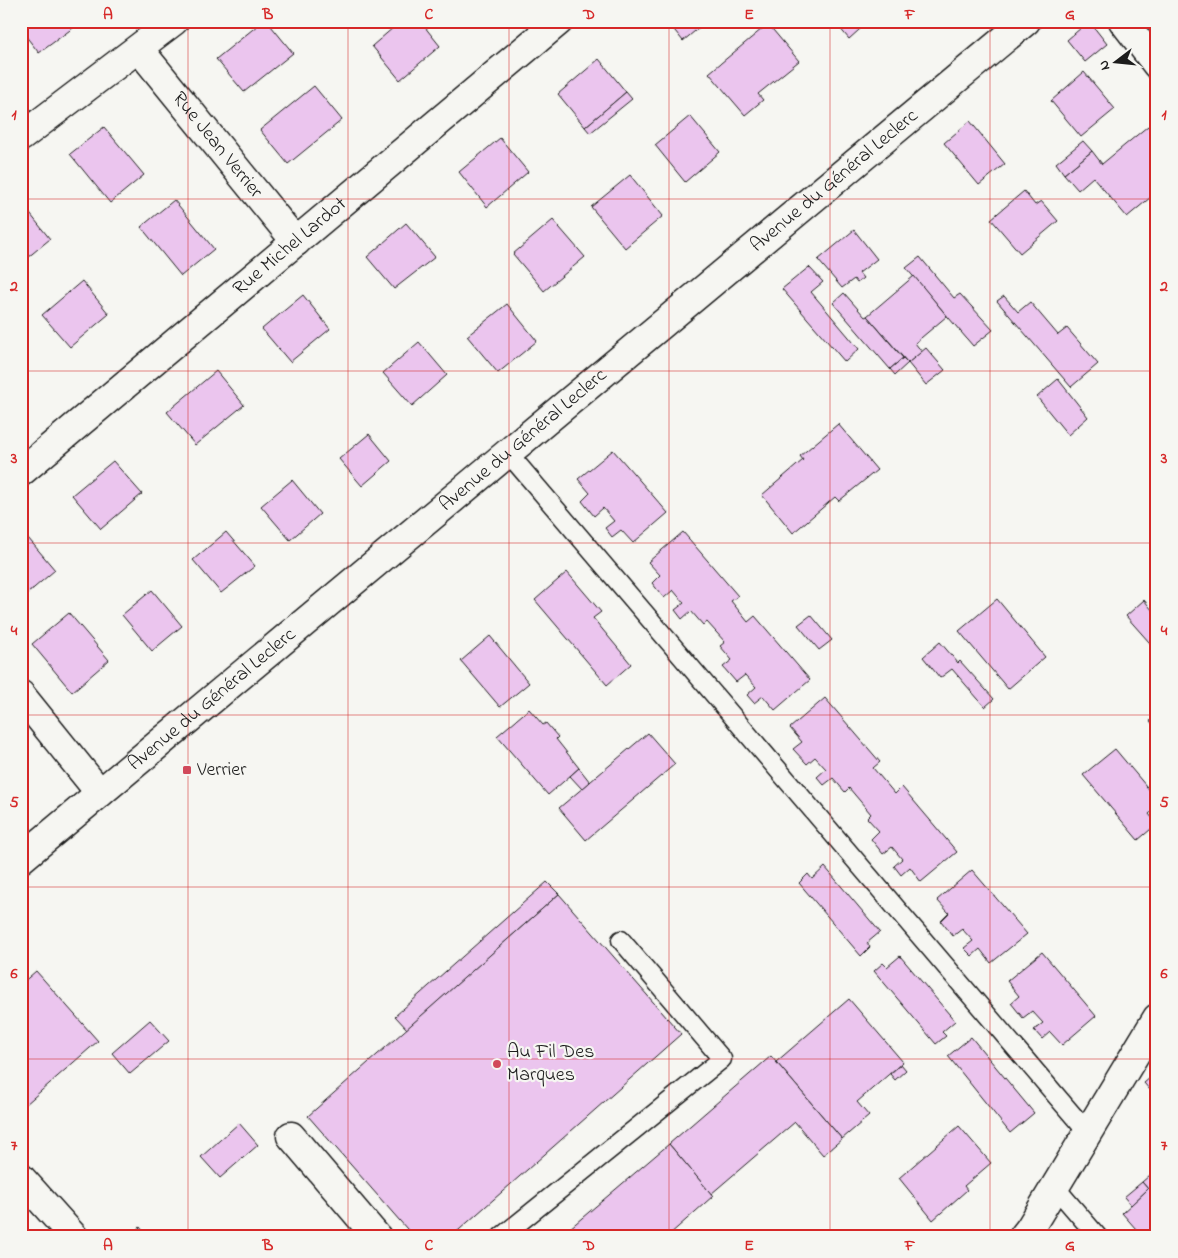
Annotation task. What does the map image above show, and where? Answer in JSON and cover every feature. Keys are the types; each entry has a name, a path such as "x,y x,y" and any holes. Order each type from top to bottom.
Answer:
{"street":[{"path":"21,137 174,21"},
{"name":"Rue Michel Lardot","path":"21,472 559,21"},
{"path":"1123,21 1157,65"},
{"name":"Avenue du Général Leclerc","path":"21,859 508,453 1014,25"},
{"name":"Rue Jean Verrier","path":"139,48 296,242"},
{"path":"21,695 100,793"},
{"path":"1023,1237 1056,1187 1157,1018"},
{"path":"291,1136 377,1237"},
{"path":"21,1178 74,1237"}],"lane":[{"path":"508,453 1088,1134"},
{"path":"501,1237 722,1059 621,940"},
{"path":"1056,1187 1098,1237"}],"building":[{"path":"21,21 81,22 39,53 21,30"},
{"path":"263,21 267,21 293,53 244,92 216,59"},
{"path":"401,21 420,21 440,46 400,80 372,46"},
{"path":"667,21 707,21 683,41"},
{"path":"834,21 869,21 849,39"},
{"path":"1089,21 1107,44 1085,62 1067,40"},
{"path":"768,24 799,61 758,94 763,100 745,115 709,73"},
{"path":"599,59 626,92 585,127 558,94"},
{"path":"1084,72 1115,109 1081,137 1051,101"},
{"path":"314,86 342,120 288,164 260,130"},
{"path":"626,92 632,99 590,133 585,127"},
{"path":"690,116 720,152 685,182 655,145"},
{"path":"970,121 1005,164 979,185 944,143"},
{"path":"1148,126 1157,136 1157,192 1127,217 1093,177 1078,190 1064,174 1092,151 1102,164"},
{"path":"104,127 144,175 110,203 70,154"},
{"path":"500,138 528,172 487,207 459,172"},
{"path":"1083,141 1092,151 1064,174 1056,163"},
{"path":"630,175 663,216 625,248 591,207"},
{"path":"1024,191 1035,205 1041,201 1058,221 1020,253 991,219"},
{"path":"174,200 214,249 181,276 141,227"},
{"path":"23,205 50,239 21,263 21,207"},
{"path":"553,220 585,257 544,291 513,254"},
{"path":"406,223 435,257 394,289 367,257"},
{"path":"854,230 877,259 859,273 863,278 857,283 854,279 842,288 818,260"},
{"path":"920,257 954,298 960,294 993,330 973,346 906,268"},
{"path":"809,267 823,282 811,292 859,349 845,362 782,289"},
{"path":"914,276 947,316 915,343 922,352 908,363 867,316"},
{"path":"82,281 109,314 70,347 42,315"},
{"path":"844,293 865,317 867,316 903,358 890,369 833,303"},
{"path":"303,295 330,329 290,362 262,329"},
{"path":"1004,296 1018,312 1030,302 1058,335 1067,328 1098,364 1071,387 997,301"},
{"path":"507,304 537,341 498,373 467,336"},
{"path":"419,342 447,375 412,406 383,373"},
{"path":"926,348 945,370 926,385 908,363"},
{"path":"903,358 908,363 895,375 890,369"},
{"path":"216,371 244,405 195,445 167,412"},
{"path":"1058,379 1088,417 1068,435 1037,397"},
{"path":"838,424 877,470 839,501 835,497 793,533 762,495 803,460 800,456"},
{"path":"369,434 391,461 362,486 339,459"},
{"path":"613,450 668,513 633,543 621,530 612,537 605,528 614,521 603,508 594,516 582,501 590,493 578,479"},
{"path":"113,461 142,494 101,529 72,495"},
{"path":"292,480 320,514 290,540 261,506"},
{"path":"226,532 255,566 221,593 193,560"},
{"path":"683,532 738,596 731,601 748,622 755,616 810,680 775,710 763,696 754,703 747,695 756,687 745,675 736,682 723,667 732,660 720,646 725,642 707,622 703,625 691,611 682,619 675,610 684,603 673,590 664,598 652,583 660,575 648,562"},
{"path":"28,538 55,570 21,599 21,543"},
{"path":"567,572 601,612 593,618 631,664 607,685 535,600"},
{"path":"152,590 182,626 152,651 122,615"},
{"path":"997,599 1045,657 1008,689 959,631"},
{"path":"1144,600 1157,616 1157,651 1126,616"},
{"path":"69,613 109,660 72,692 32,644"},
{"path":"811,615 832,640 819,650 798,625"},
{"path":"490,636 529,683 500,707 461,661"},
{"path":"940,642 994,699 985,707 952,669 940,678 923,657"},
{"path":"825,698 880,762 873,768 895,794 902,787 957,852 921,882 910,867 901,875 894,866 902,859 892,847 883,854 871,839 879,831 867,818 871,814 849,788 845,792 833,778 824,785 817,777 826,769 815,757 807,764 793,749 802,742 790,728"},
{"path":"529,709 543,725 546,723 558,737 556,739 579,768 548,795 497,736"},
{"path":"1157,715 1157,729 1150,721"},
{"path":"648,733 675,764 586,840 559,808"},
{"path":"1115,749 1157,799 1157,807 1149,814 1157,824 1138,840 1083,775"},
{"path":"579,768 590,782 582,789 570,776"},
{"path":"825,867 880,932 867,943 870,947 861,956 799,883 808,874 812,879"},
{"path":"972,870 1027,934 991,963 980,949 972,956 964,948 973,941 962,929 953,936 941,921 949,913 937,900"},
{"path":"547,882 559,894 407,1029 395,1016"},
{"path":"559,894 681,1034 451,1237 414,1237 308,1116"},
{"path":"1042,952 1096,1016 1062,1045 1050,1032 1042,1039 1034,1030 1043,1023 1032,1011 1023,1018 1011,1003 1019,996 1007,981"},
{"path":"900,956 955,1021 942,1032 946,1036 936,1044 874,971 883,963 887,967"},
{"path":"36,971 98,1041 25,1105 21,1101 21,984"},
{"path":"849,999 903,1062 857,1102 869,1116 842,1139 776,1062"},
{"path":"150,1020 169,1041 130,1074 112,1053"},
{"path":"971,1037 1034,1113 1010,1133 948,1056"},
{"path":"771,1056 842,1139 823,1155 795,1122 711,1194 669,1144"},
{"path":"901,1064 906,1070 895,1080 890,1074"},
{"path":"1157,1072 1157,1085 1150,1090 1144,1083"},
{"path":"239,1123 258,1145 220,1178 201,1157"},
{"path":"959,1126 991,1163 964,1186 967,1190 933,1220 899,1178"},
{"path":"669,1144 713,1196 669,1235 670,1237 576,1237 569,1229"},
{"path":"1157,1169 1157,1237 1143,1237 1122,1213 1148,1189 1142,1182"},
{"path":"1142,1182 1148,1189 1131,1205 1124,1197"},
{"path":"140,1227 148,1237 135,1237 132,1234"},
{"path":"569,1229 576,1237 560,1237"}],"place":[{"name":"Verrier","path":"187,770"},
{"name":"Au Fil Des Marques","path":"497,1064"}]}
